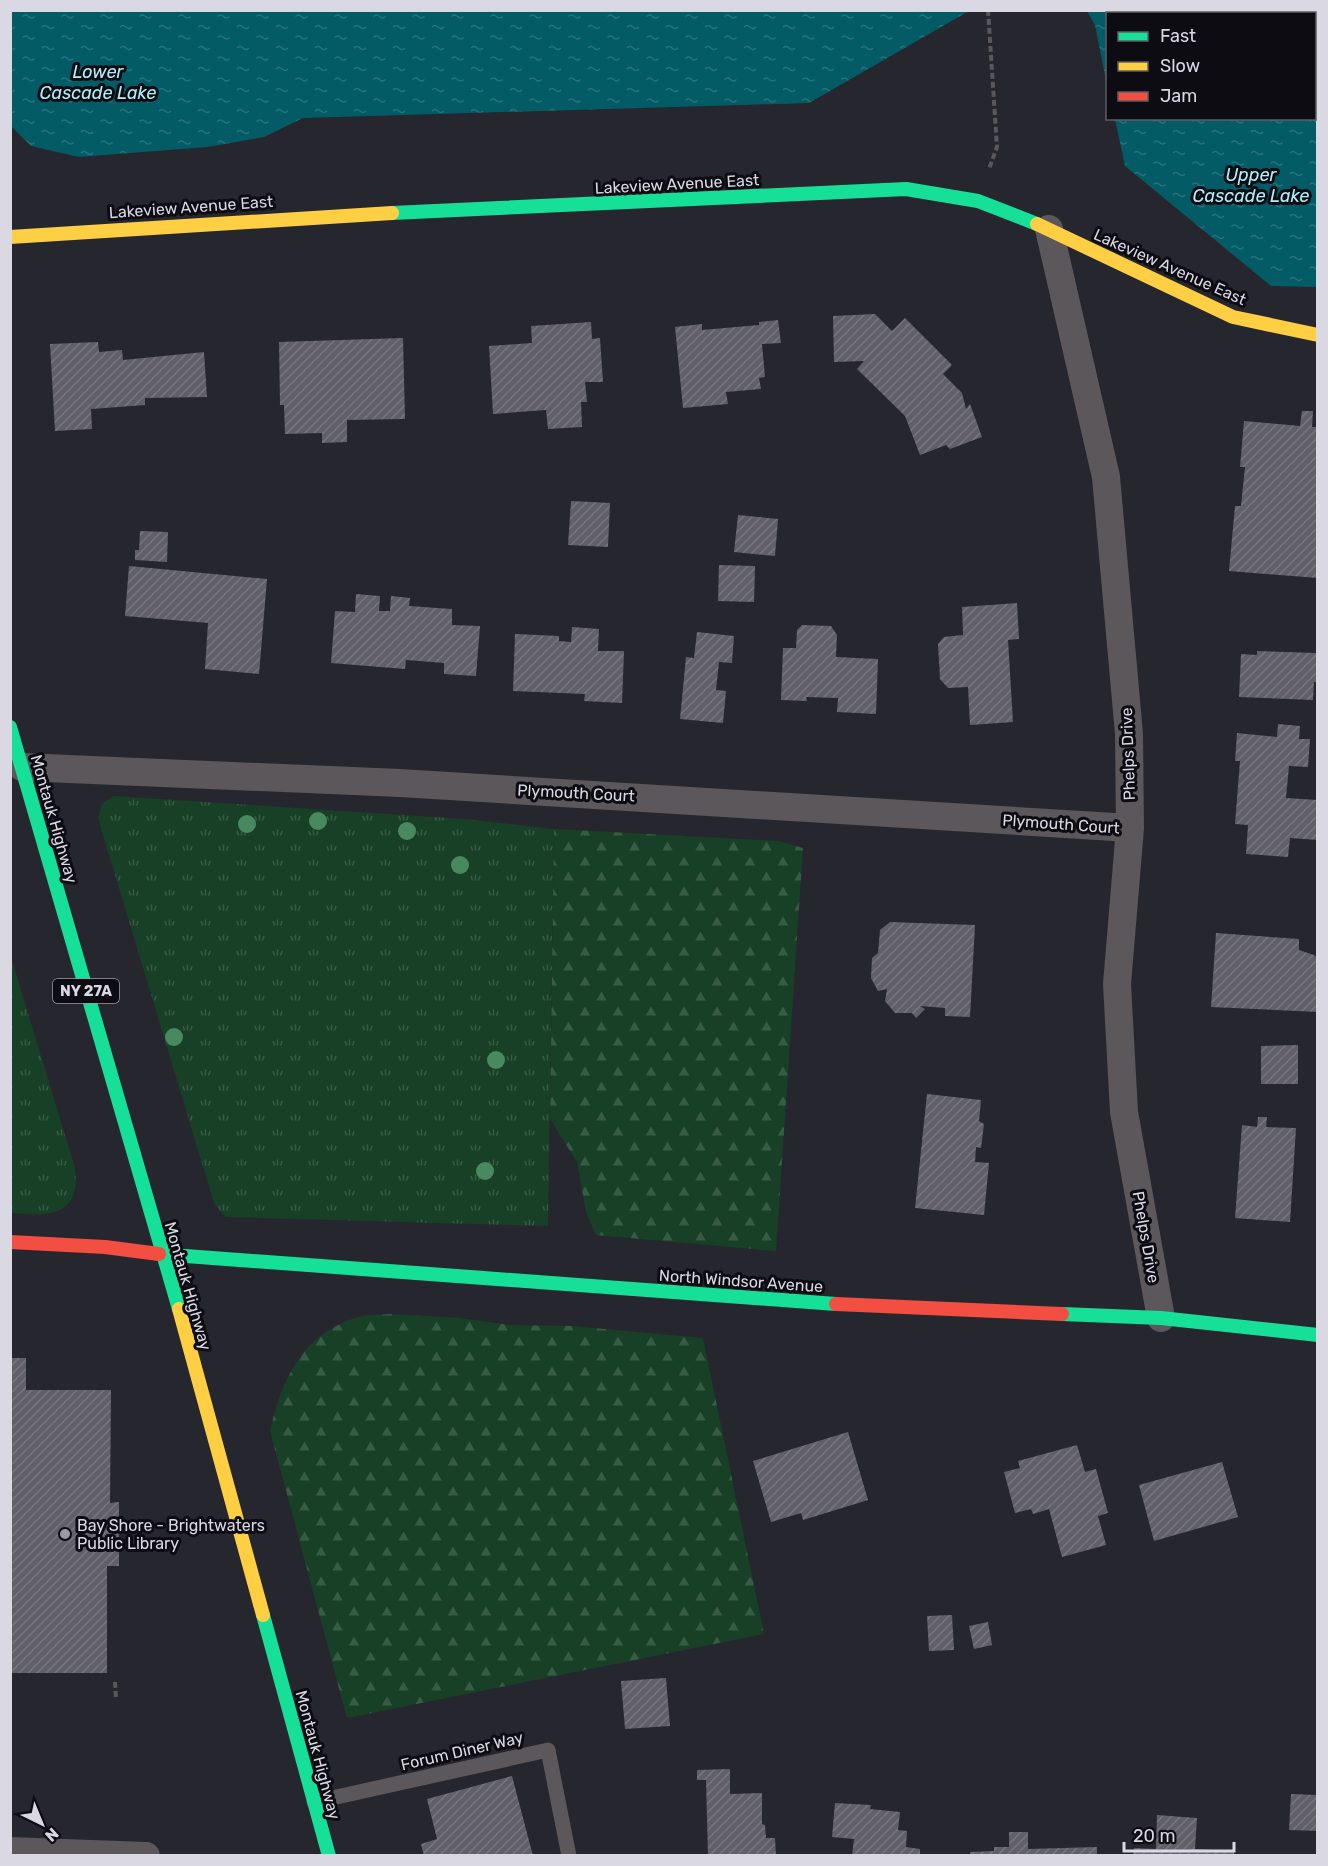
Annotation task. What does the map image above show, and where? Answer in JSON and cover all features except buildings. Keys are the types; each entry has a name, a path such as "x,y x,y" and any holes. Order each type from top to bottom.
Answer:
{"street":[{"name":"Lakeview Avenue East","path":"10,237 215,221 906,189 978,201 1049,229 1143,276 1233,317 1317,334"},
{"name":"Phelps Drive","path":"1049,229 1106,477 1129,734 1130,828 1117,984 1124,1112 1161,1318"},
{"name":"Montauk Highway","path":"10,727 162,1254 329,1856"},
{"name":"Plymouth Court","path":"22,767 400,783 1130,828"},
{"name":"North Windsor Avenue","path":"10,1242 105,1247 162,1254 799,1302 1161,1318 1317,1335"},
{"path":"10,1851 146,1856"}],"lane":[{"name":"Forum Diner Way","path":"314,1802 548,1750 569,1856"}],"path":[{"path":"978,201 997,147 988,11"},
{"path":"115,1682 116,1699"}],"green space":[{"path":"113,796 464,819 554,829 548,1226 225,1217 214,1203 98,818 102,804"},
{"path":"554,829 779,841 803,848 776,1251 596,1235 586,1212 577,1162 550,1119"},
{"path":"11,957 75,1168 73,1197 67,1205 49,1213 11,1213"},
{"path":"390,1314 460,1318 510,1325 572,1326 703,1338 764,1634 347,1718 270,1431 288,1377 309,1347 322,1335 339,1325 362,1316"}],"water":[{"name":"Lower Cascade Lake","path":"10,11 969,11 809,103 303,118 264,137 207,147 79,157 31,146 11,126"},
{"name":"Upper Cascade Lake","path":"1087,11 1317,11 1317,287 1271,286 1125,166 1115,120 1316,120 1316,12 1106,12 1106,80 1095,25"}],"traffic: fast":[{"path":"392,213 906,189 978,201 1037,224"},
{"path":"10,727 179,1309"},
{"path":"159,1254 836,1304"},
{"path":"1062,1314 1161,1318 1318,1335"},
{"path":"263,1615 329,1856"}],"traffic: slow":[{"path":"10,237 392,213"},
{"path":"1037,224 1233,317 1318,335"},
{"path":"179,1309 263,1615"}],"traffic: jam":[{"path":"10,1242 105,1247 159,1254"},
{"path":"836,1304 1062,1314"}],"place":[{"name":"Bay Shore - Brightwaters Public Library","path":"65,1534"}]}
